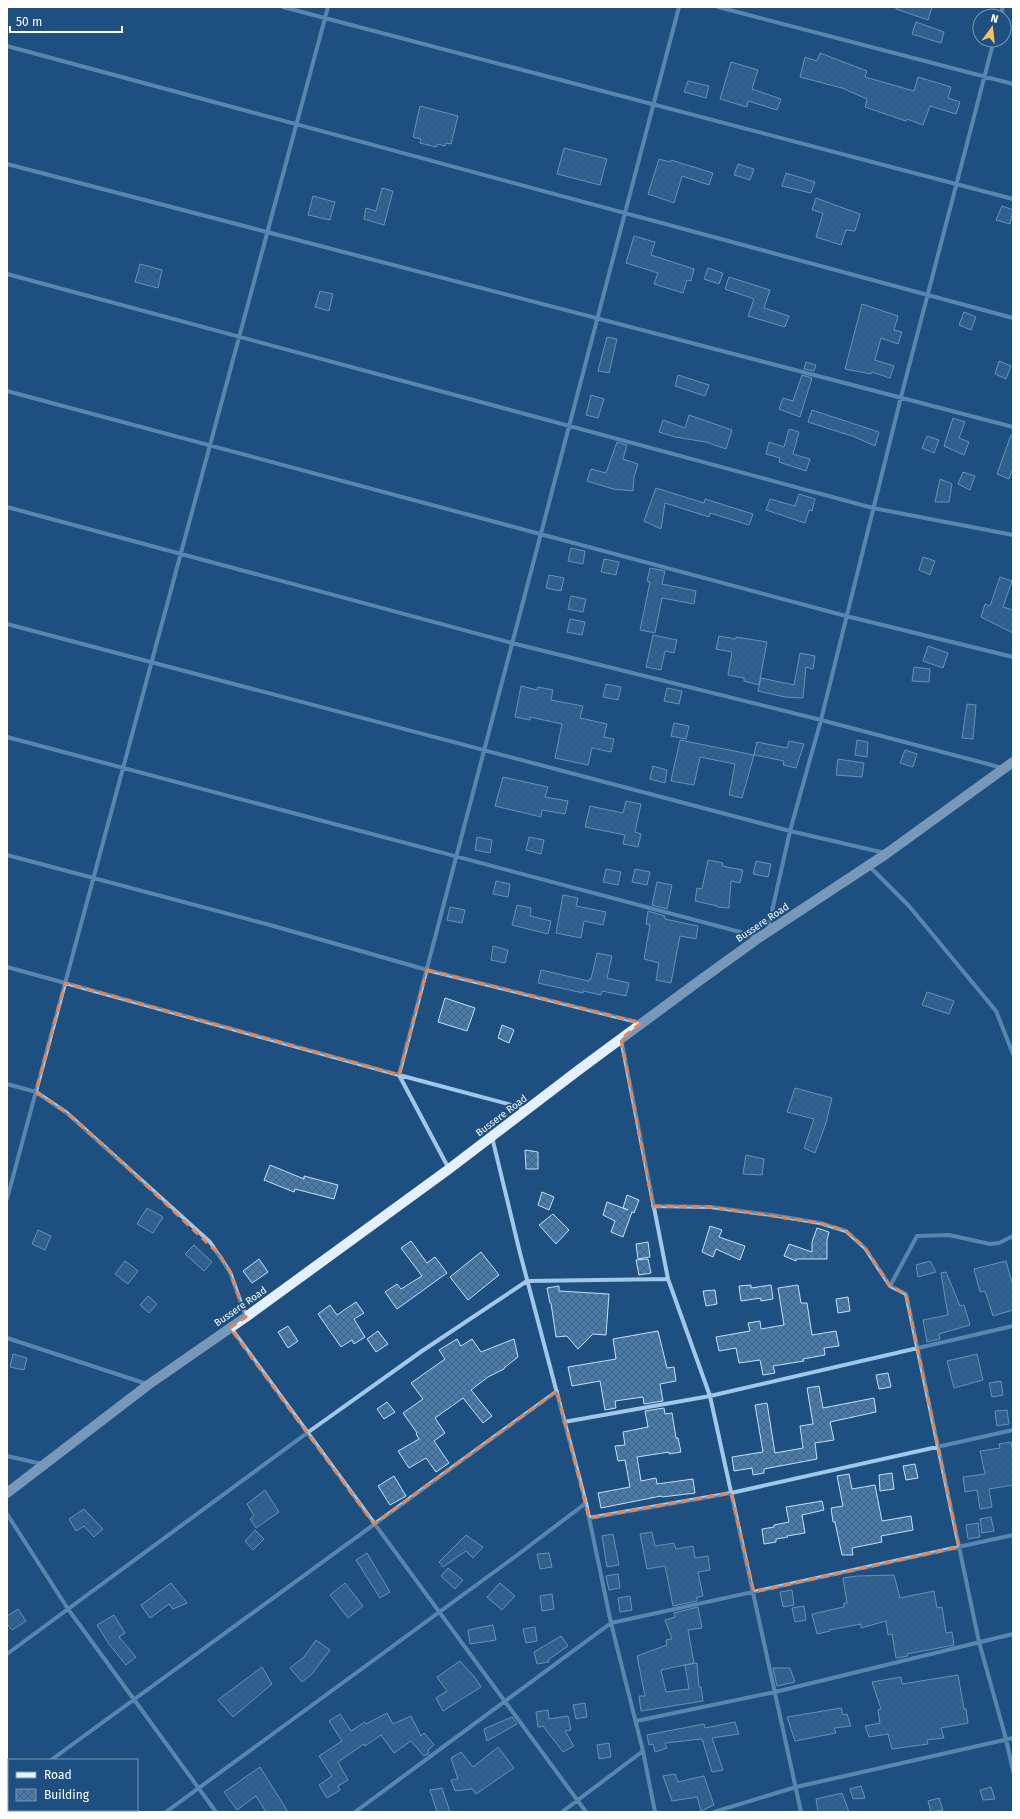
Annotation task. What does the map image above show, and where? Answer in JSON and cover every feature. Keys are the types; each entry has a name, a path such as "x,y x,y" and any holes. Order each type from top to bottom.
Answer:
{"main road":[{"name":"Bussere Road","path":"7,1493 148,1384 246,1317 449,1169 641,1023 764,935 886,854 1013,762"}],"street":[{"path":"283,7 1013,199"},
{"path":"7,1199 328,7"},
{"path":"449,1169 399,1075 679,7"},
{"path":"718,7 1013,84"},
{"path":"7,46 464,168 1013,318"},
{"path":"7,738 456,857 764,935 790,831 821,720 901,397 992,48"},
{"path":"7,164 1013,426"},
{"path":"7,274 873,508 1013,536"},
{"path":"7,391 846,616 1013,657"},
{"path":"7,507 512,643 821,720 1004,768"},
{"path":"7,624 790,831 886,854"},
{"path":"7,855 270,925 427,970 641,1023"},
{"path":"868,865 918,917 996,1010 1013,1054"},
{"path":"7,967 528,1109"},
{"path":"621,1039 668,1279 710,1396 801,1812"},
{"path":"7,1084 36,1092 66,1113 210,1242 230,1272 246,1317"},
{"path":"492,1137 527,1281 586,1503 611,1624 636,1721 655,1812"},
{"path":"653,1206 710,1207 772,1215 820,1222 846,1231 865,1248 890,1286 906,1294 979,1642 1006,1739 1013,1771"},
{"path":"890,1286 918,1236 949,1235 990,1244 999,1243 1013,1236"},
{"path":"7,1654 307,1433 422,1351 527,1281 668,1279"},
{"path":"564,1422 710,1396 1013,1326"},
{"path":"230,1328 586,1812"},
{"path":"7,1338 148,1384"},
{"path":"52,1759 556,1391"},
{"path":"589,1518 731,1493 1013,1430"},
{"path":"7,1456 43,1465"},
{"path":"166,1812 586,1503"},
{"path":"7,1514 68,1609 216,1812"},
{"path":"355,1812 611,1624 1013,1535"},
{"path":"636,1721 775,1692 1013,1634"},
{"path":"714,1812 796,1787 1013,1738"},
{"path":"562,1812 643,1751"}],"highlighted area":[{"path":"427,970 641,1023 621,1039 653,1206 710,1207 772,1215 820,1223 846,1231 865,1248 890,1286 906,1294 959,1547 754,1592 731,1493 589,1518 557,1391 374,1524 230,1328 246,1317 230,1272 220,1255 111,1152 67,1113 36,1092 65,983 399,1075"}],"building":[{"path":"896,7 932,7 928,20 896,9"},
{"path":"916,22 944,32 941,43 912,34"},
{"path":"820,53 867,71 865,77 914,91 918,77 951,87 948,98 960,102 956,114 930,106 923,125 907,119 906,121 865,107 867,99 842,88 800,77 805,57 817,61"},
{"path":"731,62 758,70 752,89 781,99 777,110 748,101 747,107 720,99"},
{"path":"688,81 709,86 706,98 684,92"},
{"path":"420,106 458,116 451,144 446,143 445,146 438,144 436,147 420,143 421,139 413,137"},
{"path":"564,148 607,159 600,185 557,174"},
{"path":"659,159 670,162 671,160 713,173 709,185 682,176 674,203 648,194"},
{"path":"738,164 754,169 750,180 734,175"},
{"path":"786,173 815,182 811,193 782,186"},
{"path":"382,188 393,191 384,225 364,219 366,208 376,211"},
{"path":"313,196 335,202 330,220 308,215"},
{"path":"816,198 860,214 855,231 846,230 841,245 816,237 823,213 812,210"},
{"path":"1002,206 1013,210 1010,224 996,220"},
{"path":"634,236 655,242 651,255 694,269 691,281 687,280 683,293 654,284 658,273 626,263"},
{"path":"140,264 162,270 158,288 135,282"},
{"path":"708,268 723,273 719,284 704,279"},
{"path":"729,277 770,290 764,308 789,316 785,327 748,316 754,299 725,289"},
{"path":"320,291 333,294 329,311 315,307"},
{"path":"862,304 898,316 894,330 902,332 898,344 881,338 875,360 894,366 890,378 872,372 871,374 845,369"},
{"path":"964,312 976,317 971,330 959,325"},
{"path":"607,337 617,339 609,373 598,371"},
{"path":"999,361 1011,366 1006,379 995,374"},
{"path":"806,362 816,365 814,371 804,369"},
{"path":"678,375 709,385 705,396 675,386"},
{"path":"802,375 812,378 800,417 779,409 783,398 793,401"},
{"path":"591,395 604,399 598,418 586,415"},
{"path":"812,410 879,432 875,446 855,437 808,422"},
{"path":"689,415 732,430 726,449 706,442 675,437 659,432 663,420 685,428"},
{"path":"953,418 965,422 959,438 969,442 964,455 944,446"},
{"path":"789,429 799,432 793,454 810,459 806,471 779,462 780,458 766,454 769,442 784,447"},
{"path":"1011,435 1013,435 1013,468 1009,479 997,474"},
{"path":"927,436 939,440 934,453 922,448"},
{"path":"617,442 627,445 623,459 638,464 634,477 633,491 613,489 587,481 591,469 606,473"},
{"path":"963,472 975,476 970,490 958,484"},
{"path":"940,479 952,484 949,502 935,502"},
{"path":"656,488 704,503 705,499 753,514 749,525 710,513 709,517 665,503 661,529 644,521"},
{"path":"799,494 815,499 812,511 809,510 805,523 766,510 770,499 795,506"},
{"path":"571,548 585,551 583,564 568,561"},
{"path":"923,557 935,561 930,575 919,570"},
{"path":"604,559 619,562 616,575 601,572"},
{"path":"650,568 665,571 662,584 696,591 694,604 662,598 655,633 640,630 650,582 647,581"},
{"path":"549,575 564,578 561,591 546,588"},
{"path":"1000,577 1012,581 1003,607 1013,610 1013,633 981,617 985,604 990,606"},
{"path":"571,596 586,599 583,612 568,609"},
{"path":"570,619 585,622 582,635 567,632"},
{"path":"653,635 677,640 674,653 665,651 661,670 646,667"},
{"path":"719,636 767,642 759,685 744,681 744,678 728,675 732,652 716,649"},
{"path":"928,646 948,653 943,668 923,661"},
{"path":"800,653 815,656 813,669 806,667 803,698 785,697 758,691 761,678 794,685"},
{"path":"914,667 930,669 929,682 912,681"},
{"path":"606,684 621,687 618,700 603,697"},
{"path":"521,686 537,690 538,687 553,690 551,700 583,706 580,718 607,724 604,737 614,739 611,752 592,748 588,765 555,758 562,724 530,717 530,720 515,717"},
{"path":"667,688 682,691 679,704 664,701"},
{"path":"967,704 976,705 973,739 962,738"},
{"path":"674,723 689,726 686,739 671,736"},
{"path":"680,740 754,755 742,798 729,795 735,764 700,757 694,785 671,781"},
{"path":"857,740 868,742 867,757 855,755"},
{"path":"789,741 804,744 796,768 783,765 784,761 754,755 757,742 787,748"},
{"path":"905,750 917,754 913,767 900,763"},
{"path":"838,759 864,763 862,777 836,775"},
{"path":"653,766 667,770 665,783 650,779"},
{"path":"503,777 548,787 545,797 568,801 565,814 542,810 541,817 495,806"},
{"path":"626,801 641,804 635,832 641,834 638,847 623,844 625,835 585,827 590,806 623,813"},
{"path":"477,837 492,840 490,853 475,850"},
{"path":"529,837 544,840 541,854 526,850"},
{"path":"708,860 723,863 722,866 743,870 740,883 731,881 729,908 717,907 695,901 697,888 702,889"},
{"path":"756,861 771,864 768,877 753,874"},
{"path":"606,869 621,872 618,885 603,882"},
{"path":"635,869 650,872 647,885 632,882"},
{"path":"496,881 510,884 508,897 493,894"},
{"path":"657,882 672,885 667,909 652,905"},
{"path":"563,895 578,898 576,906 606,912 603,925 584,921 581,938 556,933"},
{"path":"517,905 531,908 530,916 551,921 548,934 512,925"},
{"path":"450,907 465,910 462,923 447,920"},
{"path":"648,911 665,916 665,919 698,926 696,939 680,936 671,983 656,980 659,963 644,959 650,925 646,924"},
{"path":"493,946 508,950 505,963 491,960"},
{"path":"597,953 612,956 607,978 629,983 626,996 602,991 601,995 583,991 583,993 538,983 541,970 589,981 589,979 591,979"},
{"path":"927,992 954,1001 949,1014 922,1005"},
{"path":"445,998 475,1008 467,1031 438,1022"},
{"path":"502,1025 514,1030 509,1043 498,1038"},
{"path":"795,1088 832,1098 826,1123 815,1153 804,1148 814,1119 787,1112"},
{"path":"525,1150 538,1152 538,1169 526,1169"},
{"path":"746,1155 764,1159 762,1175 743,1174"},
{"path":"270,1165 304,1179 304,1176 338,1185 334,1199 295,1189 294,1192 264,1180"},
{"path":"542,1192 554,1197 549,1210 538,1205"},
{"path":"627,1195 639,1200 634,1213 632,1212 623,1237 611,1232 615,1221 603,1215 607,1202 628,1210 623,1208"},
{"path":"147,1208 163,1217 153,1233 137,1224"},
{"path":"553,1214 569,1230 556,1244 539,1225"},
{"path":"710,1226 722,1230 719,1237 745,1246 740,1260 716,1249 713,1257 702,1252"},
{"path":"817,1228 829,1232 827,1240 827,1259 796,1259 796,1261 784,1256 789,1244 812,1252 812,1242"},
{"path":"38,1230 51,1236 45,1250 32,1244"},
{"path":"411,1241 427,1263 435,1257 447,1273 397,1309 385,1292 397,1284 401,1289 422,1276 401,1248"},
{"path":"648,1242 650,1257 638,1259 636,1244"},
{"path":"194,1245 212,1262 204,1271 185,1254"},
{"path":"481,1252 499,1275 468,1300 450,1277"},
{"path":"259,1259 268,1272 252,1283 243,1271"},
{"path":"648,1259 651,1273 639,1275 636,1260"},
{"path":"125,1261 138,1271 128,1284 115,1274"},
{"path":"930,1261 936,1272 918,1277 916,1265"},
{"path":"1006,1261 1013,1286 1013,1310 993,1316 985,1291 980,1292 974,1269"},
{"path":"946,1272 960,1306 964,1305 970,1325 939,1334 940,1339 927,1342 923,1320 948,1315 941,1273"},
{"path":"751,1285 751,1288 771,1285 773,1299 761,1301 761,1298 741,1301 739,1286"},
{"path":"798,1285 801,1303 807,1303 812,1335 836,1331 839,1346 824,1348 825,1355 803,1359 804,1361 773,1366 775,1373 763,1375 760,1360 739,1363 736,1348 719,1351 716,1337 750,1331 748,1323 760,1321 761,1329 784,1325 778,1288"},
{"path":"559,1286 559,1291 609,1294 606,1335 593,1334 578,1349 567,1336 556,1337 551,1303 547,1288"},
{"path":"715,1290 717,1304 706,1306 703,1291"},
{"path":"148,1296 157,1304 149,1313 140,1305"},
{"path":"848,1297 850,1311 838,1313 836,1299"},
{"path":"356,1302 364,1313 354,1319 365,1337 354,1344 352,1340 341,1347 318,1314 330,1305 337,1315"},
{"path":"288,1326 298,1341 288,1348 278,1332"},
{"path":"378,1331 388,1344 376,1352 367,1339"},
{"path":"658,1331 667,1368 674,1367 676,1381 660,1384 663,1401 644,1404 643,1397 615,1401 616,1408 605,1410 600,1381 572,1386 568,1367 616,1359 613,1339"},
{"path":"457,1339 461,1346 472,1339 481,1352 514,1339 518,1357 504,1369 488,1377 471,1390 492,1416 483,1423 463,1398 435,1418 445,1433 434,1441 449,1463 436,1472 426,1458 409,1468 398,1451 419,1439 416,1434 417,1433 403,1413 423,1399 411,1383 445,1359 439,1350"},
{"path":"13,1354 27,1358 24,1370 10,1367"},
{"path":"977,1354 983,1380 954,1388 947,1361"},
{"path":"888,1373 891,1387 879,1389 876,1375"},
{"path":"1001,1381 1003,1395 992,1397 989,1383"},
{"path":"819,1386 823,1408 874,1398 876,1412 830,1422 834,1440 815,1443 817,1459 764,1469 764,1473 753,1475 752,1468 734,1471 732,1457 763,1452 755,1405 767,1403 775,1453 803,1448 800,1426 813,1424 807,1388"},
{"path":"387,1402 395,1412 384,1419 377,1409"},
{"path":"664,1408 665,1414 672,1413 676,1438 678,1438 681,1452 669,1454 669,1452 637,1457 641,1481 656,1478 657,1484 693,1479 695,1493 661,1496 601,1508 598,1493 630,1487 625,1460 618,1461 615,1446 625,1445 623,1432 648,1427 645,1411"},
{"path":"1007,1410 1009,1424 997,1426 995,1411"},
{"path":"1011,1442 1013,1453 1013,1485 989,1489 992,1507 980,1509 977,1490 965,1492 963,1477 985,1474 980,1451 1000,1448 999,1444"},
{"path":"915,1464 918,1478 906,1480 903,1466"},
{"path":"892,1473 894,1489 880,1491 879,1475"},
{"path":"849,1474 852,1489 875,1485 882,1521 911,1516 913,1530 881,1536 882,1542 852,1548 853,1555 842,1555 835,1522 833,1522 831,1508 843,1506 837,1476"},
{"path":"394,1476 406,1496 390,1505 378,1486"},
{"path":"265,1490 279,1512 256,1528 250,1519 254,1516 247,1504"},
{"path":"822,1501 824,1510 802,1515 805,1533 787,1536 788,1537 776,1539 776,1542 764,1544 762,1529 789,1522 786,1507"},
{"path":"84,1509 103,1529 94,1537 84,1526 76,1531 69,1519"},
{"path":"991,1517 994,1531 982,1533 980,1519"},
{"path":"978,1523 980,1537 968,1539 966,1525"},
{"path":"255,1530 264,1539 253,1550 245,1541"},
{"path":"652,1532 655,1546 674,1543 676,1549 693,1546 695,1558 708,1556 710,1570 698,1572 703,1596 697,1597 697,1601 673,1606 665,1566 647,1569 640,1534"},
{"path":"613,1534 619,1565 607,1567 602,1536"},
{"path":"466,1535 483,1547 473,1558 466,1551 443,1567 439,1562"},
{"path":"367,1553 390,1592 380,1598 356,1560"},
{"path":"549,1553 552,1567 540,1569 537,1554"},
{"path":"448,1568 463,1580 455,1589 441,1576"},
{"path":"618,1574 620,1588 609,1590 606,1576"},
{"path":"894,1575 900,1598 934,1591 937,1608 942,1607 946,1633 952,1632 954,1645 907,1654 908,1656 896,1658 892,1634 888,1635 886,1621 861,1628 861,1624 829,1630 830,1631 817,1634 812,1614 844,1607 844,1603 847,1603 843,1578"},
{"path":"171,1583 187,1603 173,1609 169,1604 150,1618 141,1605"},
{"path":"345,1583 363,1606 348,1618 330,1595"},
{"path":"500,1583 515,1596 502,1610 487,1597"},
{"path":"792,1590 794,1605 783,1607 780,1592"},
{"path":"552,1594 554,1609 542,1611 540,1596"},
{"path":"630,1596 632,1610 620,1612 618,1598"},
{"path":"804,1606 806,1620 795,1622 792,1608"},
{"path":"698,1607 702,1628 688,1630 694,1663 661,1670 666,1692 689,1689 685,1665 697,1663 699,1687 701,1687 703,1701 641,1711 639,1696 645,1696 637,1656 667,1645 666,1640 672,1639 665,1620 675,1617 674,1613"},
{"path":"18,1609 26,1621 12,1630 7,1624 7,1616"},
{"path":"114,1615 125,1633 119,1637 136,1657 126,1665 109,1644 97,1625"},
{"path":"493,1625 496,1640 470,1644 468,1630"},
{"path":"535,1627 537,1641 526,1643 523,1629"},
{"path":"561,1636 568,1646 548,1660 549,1662 537,1664 534,1652"},
{"path":"316,1640 330,1650 312,1674 302,1682 290,1668 304,1657"},
{"path":"460,1661 481,1687 443,1711 436,1698 447,1691 437,1677"},
{"path":"262,1667 272,1684 233,1717 218,1700"},
{"path":"773,1668 790,1668 795,1682 777,1686"},
{"path":"958,1675 968,1723 941,1728 944,1738 927,1740 928,1744 892,1749 888,1734 869,1737 865,1726 880,1723 878,1710 881,1709 872,1682 901,1677 902,1684"},
{"path":"585,1703 587,1717 576,1719 573,1705"},
{"path":"841,1708 843,1715 847,1714 851,1726 834,1728 836,1733 795,1741 787,1717"},
{"path":"548,1710 549,1719 568,1716 571,1730 565,1731 574,1746 563,1752 543,1726 538,1727 536,1712"},
{"path":"387,1713 393,1724 411,1716 421,1736 424,1733 434,1745 428,1750 429,1753 424,1756 411,1741 394,1753 381,1735 365,1746 364,1744 338,1762 348,1780 338,1786 340,1790 327,1798 319,1785 332,1776 319,1756 342,1741 329,1721 340,1714 351,1731 365,1722 366,1724"},
{"path":"512,1717 517,1724 487,1741 484,1729"},
{"path":"735,1722 739,1734 712,1738 723,1770 712,1772 702,1739 665,1743 667,1748 655,1752 653,1744 649,1745 647,1735 704,1724 705,1728"},
{"path":"609,1743 611,1757 599,1759 597,1745"},
{"path":"498,1747 514,1768 476,1794 472,1789 455,1791 451,1780 458,1779 451,1758 461,1752 473,1767"},
{"path":"260,1767 288,1812 266,1812 256,1796 237,1810 224,1792"},
{"path":"675,1774 678,1782 704,1776 714,1805 701,1811 697,1797 672,1801 663,1776"},
{"path":"861,1786 865,1798 853,1799 850,1789"},
{"path":"991,1787 995,1799 983,1800 980,1790"},
{"path":"442,1788 450,1812 437,1812 430,1790"},
{"path":"842,1793 849,1812 818,1812 816,1799"},
{"path":"939,1798 943,1810 931,1812 928,1801"}]}
